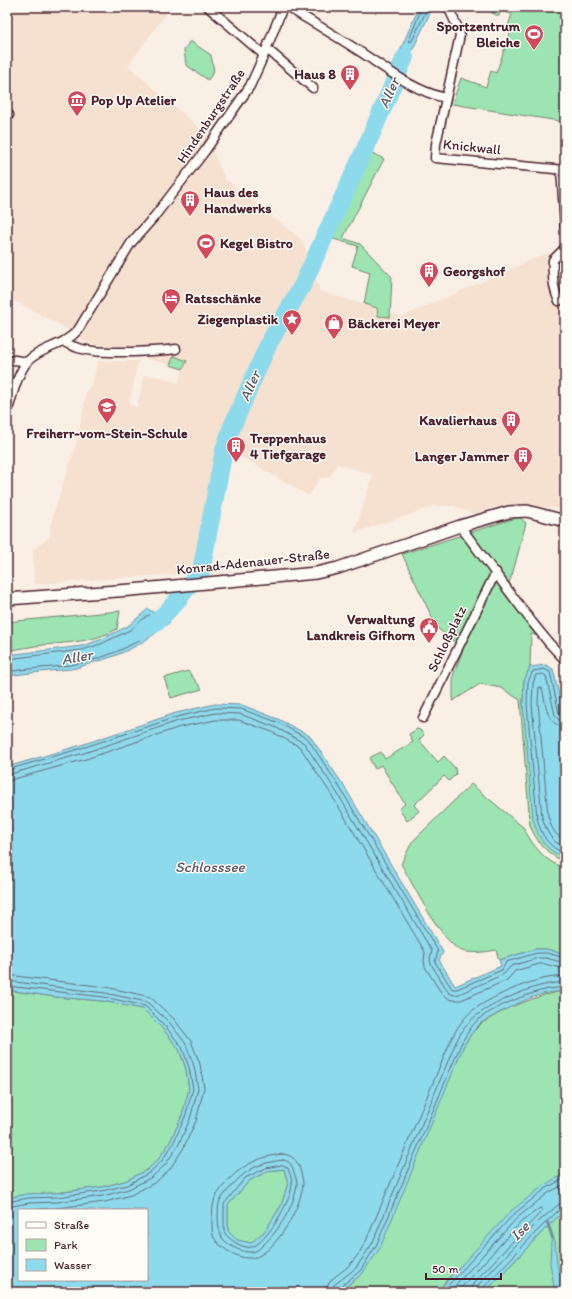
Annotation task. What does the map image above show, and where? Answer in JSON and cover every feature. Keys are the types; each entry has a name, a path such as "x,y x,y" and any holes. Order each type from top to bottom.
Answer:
{"street":[{"path":"208,7 313,88"},
{"name":"Hindenburgstraße","path":"27,362 37,354 72,337 78,330 127,248 165,203 218,133 250,86 266,52 283,7"},
{"path":"288,7 360,51 406,82 433,95 446,98"},
{"name":"Knickwall","path":"448,7 460,35 436,144 435,158 563,170"},
{"path":"563,170 565,228"},
{"path":"559,301 556,294 552,273 553,260 565,248"},
{"path":"64,342 80,349 105,353 176,349"},
{"path":"7,361 15,360 27,362 17,383 7,413"},
{"name":"Konrad-Adenauer-Straße","path":"7,599 257,579 323,571 460,526 509,512 527,511 565,521"},
{"path":"460,526 532,622 564,659"},
{"name":"Schloßplatz","path":"423,718 496,572"}],"shaded area":[{"path":"7,7 171,7 128,66 204,132 225,179 302,240 320,291 402,317 545,254 565,251 565,510 518,504 495,507 473,514 453,506 435,506 354,533 373,475 337,464 330,477 320,478 309,496 228,449 246,406 237,402 219,445 195,573 34,584 33,550 50,537 50,528 53,515 77,441 87,390 93,382 98,361 138,361 129,405 137,407 144,375 161,377 178,383 183,370 157,361 148,360 143,347 101,347 86,342 64,327 7,297"}],"green space":[{"name":"Sportzentrum Bleiche","path":"487,7 565,7 565,122 452,104 461,78 486,87 491,71 496,73 511,31 507,29 512,14 501,11 499,16 492,13 492,10"},
{"path":"190,41 211,55 214,71 208,80 186,65 184,50"},
{"path":"372,153 384,159 343,238 360,244 392,277 390,317 378,316 377,308 364,304 370,272 352,266 358,246 330,238"},
{"path":"174,356 187,361 183,369 170,365"},
{"path":"519,517 526,523 513,572 505,594 538,636 531,634 530,667 524,681 523,704 529,762 559,855 565,858 565,862 553,856 543,847 530,825 520,700 501,688 480,684 453,701 453,676 463,649 437,628 402,554"},
{"path":"120,611 117,629 100,637 82,641 35,646 7,651 7,622"},
{"path":"188,671 202,689 171,698 164,678"},
{"path":"417,729 424,735 419,740 438,762 444,756 455,768 456,774 449,781 444,776 414,805 419,811 407,821 399,809 405,804 381,765 375,769 370,760 371,757 381,752 385,759 413,742 409,734"},
{"path":"471,784 524,828 532,842 546,858 565,868 565,955 547,949 536,949 499,960 496,950 475,953 462,951 454,946 437,926 401,864 412,842"},
{"path":"7,990 56,997 103,1001 143,1009 162,1028 179,1049 186,1069 189,1089 182,1116 170,1142 158,1160 147,1170 125,1181 102,1187 56,1193 27,1194 7,1198"},
{"path":"565,992 565,1173 450,1276 437,1292 339,1292 362,1274 464,1045 472,1033 482,1023 510,1007 544,995"},
{"path":"284,1169 288,1183 281,1206 265,1231 251,1243 237,1240 228,1231 228,1205 249,1181 267,1171"},
{"path":"565,1210 565,1292 485,1292 543,1231"}],"water":[{"path":"419,7 433,7 401,74 393,67"},
{"path":"148,609 170,622 143,642 124,652 74,669 7,676 7,655 82,646 100,640 128,626"},
{"path":"546,665 553,669 565,720 565,858 552,851 543,843 533,818 523,704 524,681 530,667"},
{"name":"Schlosssee","path":"215,704 242,705 278,719 310,736 344,786 443,952 439,960 455,986 501,966 499,960 536,949 547,949 565,955 565,992 538,995 483,1022 478,1025 472,1033 464,1045 380,1248 362,1274 339,1292 7,1292 7,1198 27,1194 56,1193 102,1187 125,1181 147,1170 158,1160 170,1142 182,1116 189,1089 186,1069 179,1049 162,1028 143,1009 103,1001 56,997 7,990 7,767 81,745 176,713","holes":["284,1169 288,1183 281,1206 265,1231 251,1243 237,1240 228,1231 228,1205 249,1181 267,1171"]},
{"name":"Ise","path":"565,1173 565,1210 485,1292 437,1292 511,1211 543,1186"},
{"path":"553,1239 555,1241 559,1272 565,1283 565,1292 555,1292 550,1263 551,1242"}],"waterway":[{"name":"Aller","path":"142,631 156,623 175,603 201,571 224,450 231,429 269,343 303,284 365,149 405,57"},
{"path":"547,1222 553,1239"}],"place":[{"name":"Sportzentrum Bleiche","path":"534,51"},
{"name":"Haus 8","path":"350,91"},
{"name":"Pop Up Atelier","path":"77,117"},
{"name":"Haus des Handwerks","path":"190,217"},
{"name":"Kegel Bistro","path":"206,260"},
{"name":"Georgshof","path":"429,288"},
{"name":"Ratsschänke","path":"171,315"},
{"name":"Ziegenplastik","path":"292,336"},
{"name":"Bäckerei Meyer","path":"334,340"},
{"name":"Freiherr-vom-Stein-Schule","path":"107,424"},
{"name":"Kavalierhaus","path":"511,437"},
{"name":"Treppenhaus 4 Tiefgarage","path":"236,463"},
{"name":"Langer Jammer","path":"523,473"},
{"name":"Verwaltung Landkreis Gifhorn","path":"429,644"}]}
